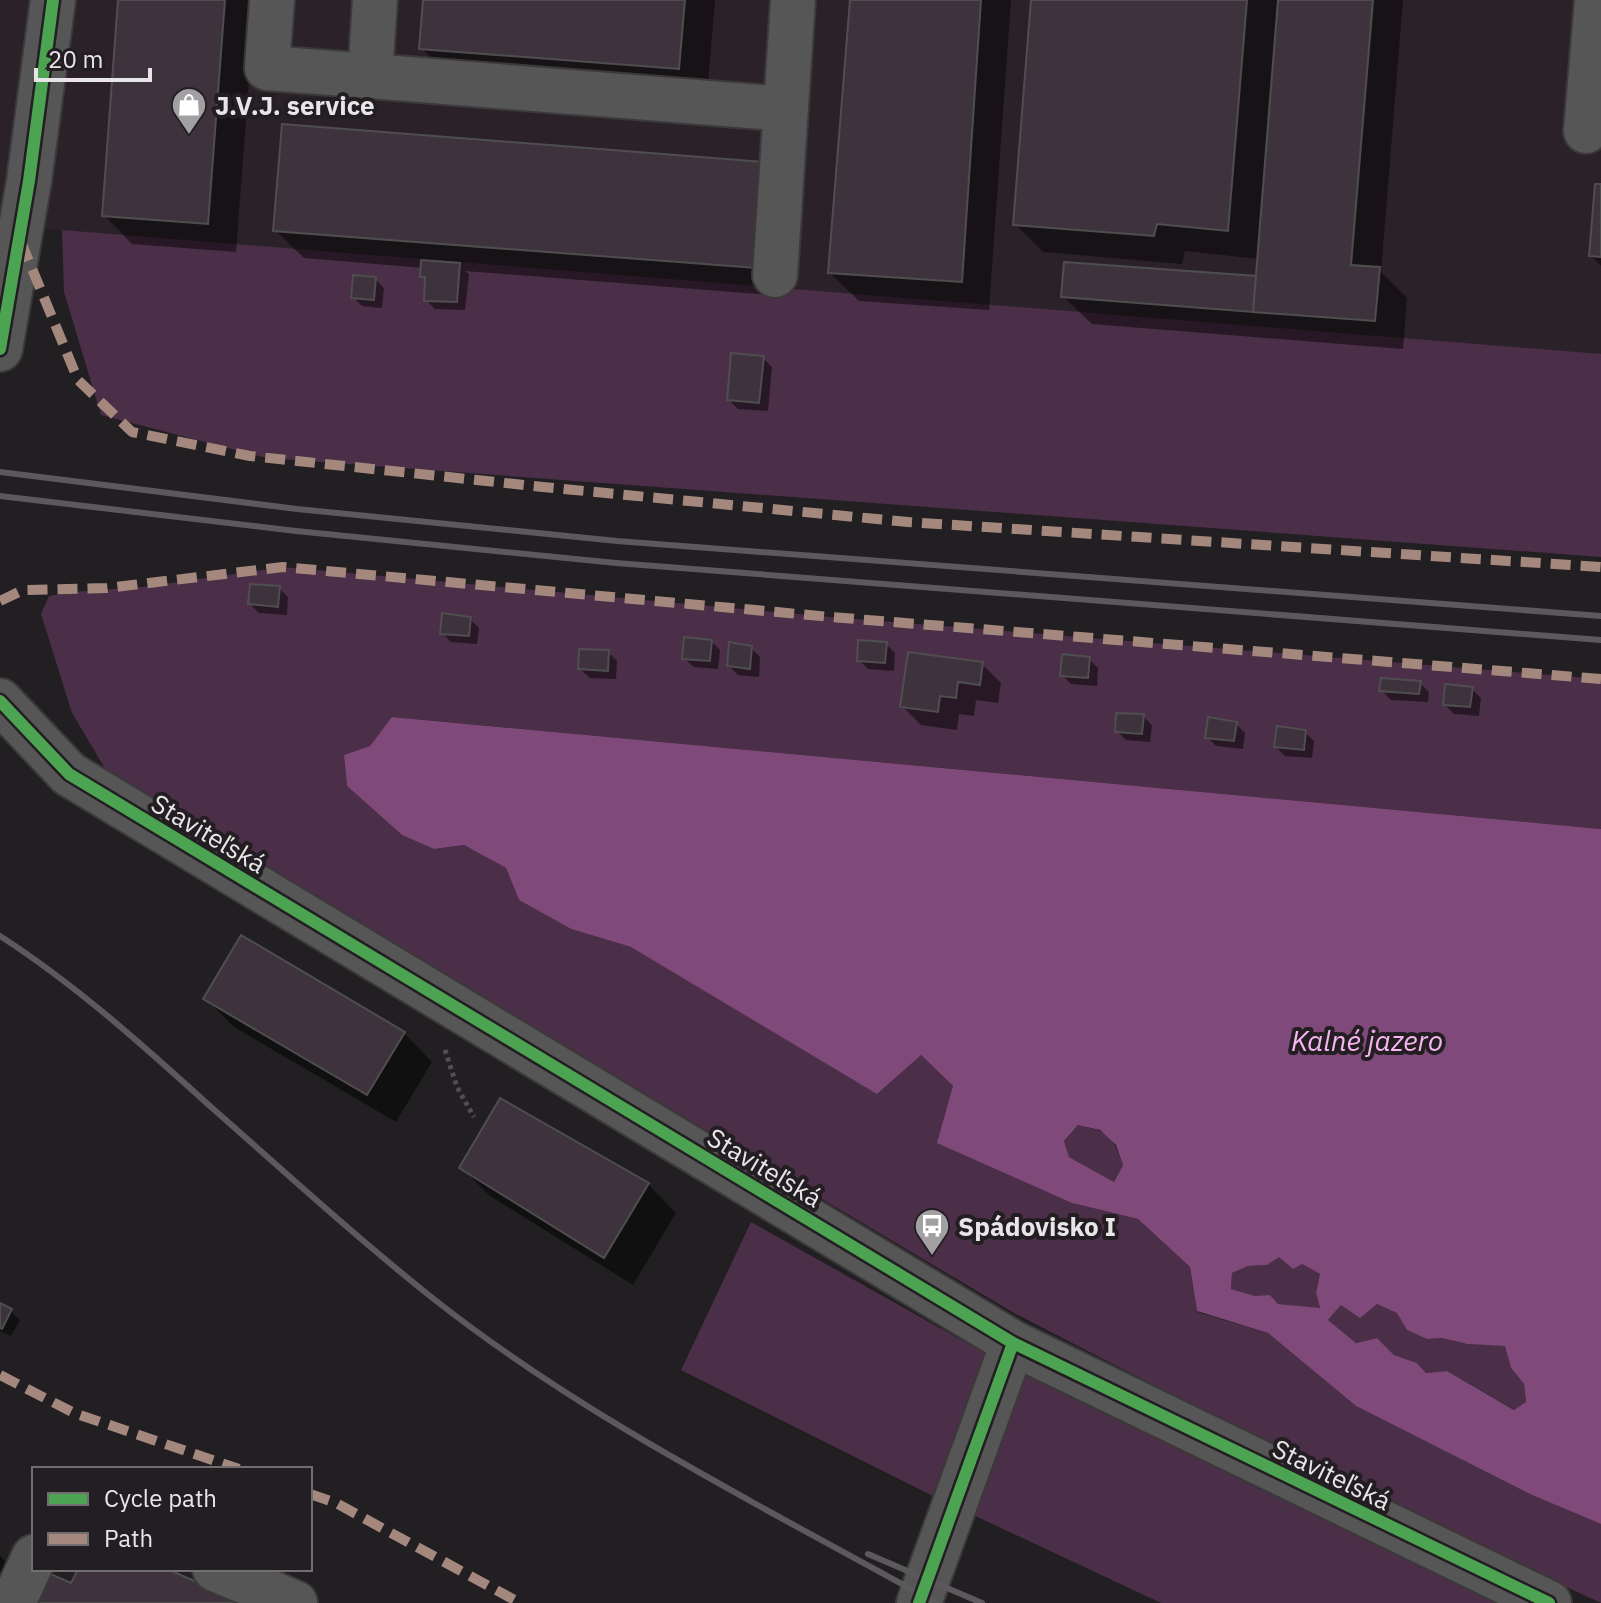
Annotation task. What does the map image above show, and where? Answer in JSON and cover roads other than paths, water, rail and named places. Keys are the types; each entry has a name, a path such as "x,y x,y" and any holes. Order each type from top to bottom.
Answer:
{"street":[{"path":"0,349 29,181 53,0"},
{"path":"272,0 267,68 786,109"},
{"path":"370,76 375,0"},
{"path":"775,275 793,0"},
{"path":"1592,108 1597,0"},
{"name":"Staviteľská","path":"0,701 69,774 1013,1343 1549,1603"},
{"path":"919,1603 1013,1343"},
{"path":"13,1603 32,1561"},
{"path":"220,1571 295,1603"}],"water":[{"name":"Kalné jazero","path":"392,717 1601,829 1601,1524 1532,1495 1356,1406 1268,1333 1197,1311 1190,1267 1138,1219 1072,1203 937,1143 953,1086 921,1055 877,1094 631,947 571,929 519,900 506,868 464,845 434,849 402,835 347,786 344,755 370,746","holes":["1078,1125 1100,1130 1116,1145 1123,1165 1114,1182 1069,1157 1064,1141","1279,1257 1293,1269 1302,1264 1320,1274 1316,1293 1320,1308 1278,1304 1270,1295 1255,1296 1231,1289 1232,1273 1248,1266 1267,1265","1377,1304 1397,1313 1407,1330 1427,1339 1505,1346 1511,1368 1524,1384 1526,1402 1514,1410 1447,1371 1426,1373 1417,1363 1394,1355 1377,1338 1356,1343 1328,1320 1341,1305 1360,1318"]}],"railway":[{"path":"0,472 297,509 617,541 1601,616"},
{"path":"0,496 296,531 616,563 1601,640"},
{"path":"0,936 109,1017 378,1253 494,1344 616,1424 936,1603"},
{"path":"868,1554 982,1603"}],"place":[{"name":"J.V.J. service","path":"189,136"},
{"name":"Spádovisko I","path":"932,1257"}]}
